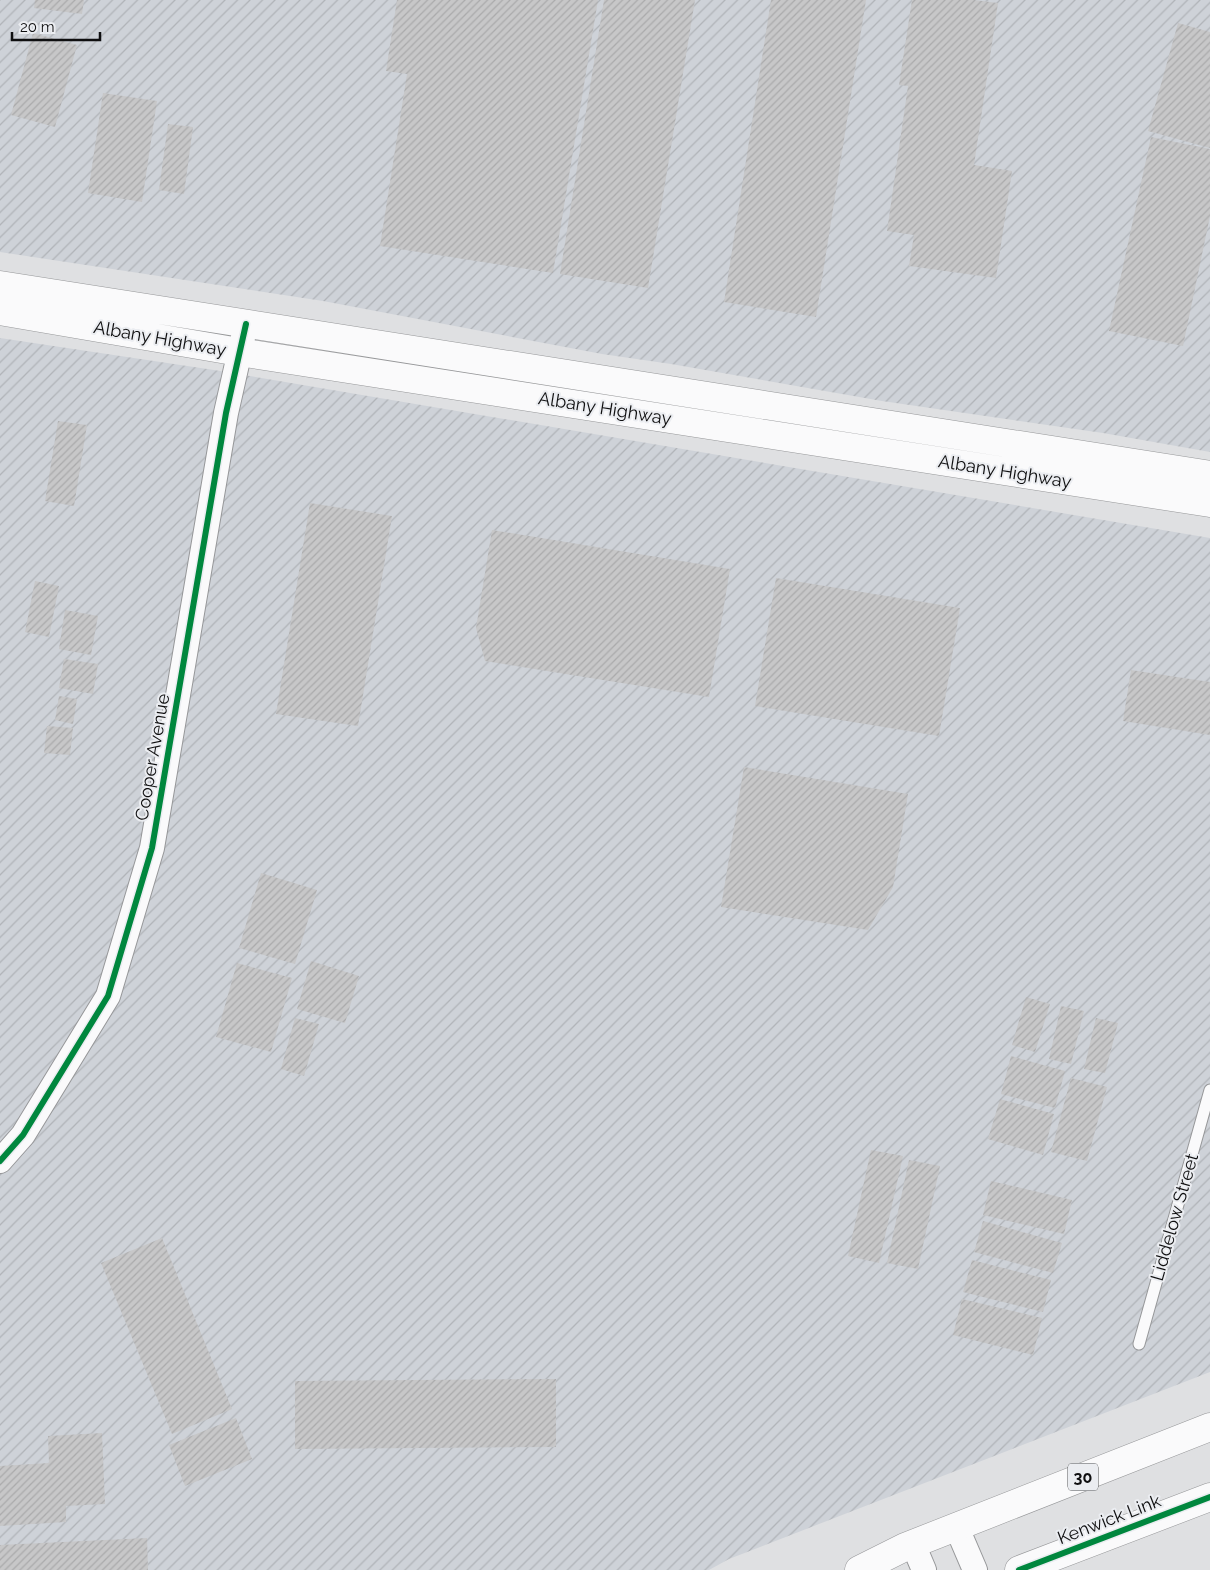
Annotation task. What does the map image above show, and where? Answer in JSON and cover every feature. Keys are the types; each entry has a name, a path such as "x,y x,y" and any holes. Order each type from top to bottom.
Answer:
{"highway":[{"name":"Albany Highway","path":"0,285 1210,475"},
{"name":"Albany Highway","path":"0,311 239,352 1210,503"},
{"name":"30","path":"859,1570 914,1544 1210,1428"},
{"name":"Kenwick Link","path":"1019,1570 1210,1497"}],"street":[{"name":"Cooper Avenue","path":"0,1161 24,1135 108,996 152,848 226,413 246,324"},
{"path":"957,1528 975,1570"},
{"path":"914,1544 924,1570"}],"lane":[{"name":"Liddelow Street","path":"1139,1344 1210,1090"}],"shaded area":[{"path":"0,0 1210,0 1210,452 1103,433 882,401 671,364 602,354 323,301 0,252"},
{"path":"0,338 214,370 1210,538 1210,1372 729,1559 709,1570 0,1570"}],"building":[{"path":"35,0 84,0 82,14 34,8"},
{"path":"397,0 598,0 553,273 380,246 407,74 386,71"},
{"path":"604,0 695,0 648,288 560,274"},
{"path":"771,0 866,0 816,317 724,302"},
{"path":"912,0 974,0 998,3 974,165 1012,171 996,278 909,266 914,235 887,231 908,86 899,85"},
{"path":"1178,23 1210,32 1210,148 1148,131"},
{"path":"33,33 77,45 55,127 11,115"},
{"path":"103,93 157,101 142,202 88,193"},
{"path":"168,124 193,127 184,194 159,190"},
{"path":"1151,137 1210,149 1210,216 1183,346 1109,331"},
{"path":"58,421 87,425 74,506 45,501"},
{"path":"310,503 392,516 358,726 276,714"},
{"path":"492,530 730,569 709,697 485,661 476,628"},
{"path":"776,578 960,608 939,736 755,706"},
{"path":"35,581 59,586 49,637 25,632"},
{"path":"65,610 98,616 91,655 59,649"},
{"path":"64,659 98,664 93,694 59,688"},
{"path":"1131,670 1210,682 1210,735 1123,721"},
{"path":"59,696 77,699 73,724 55,720"},
{"path":"47,726 73,728 70,755 44,753"},
{"path":"744,767 908,794 893,887 868,930 721,907"},
{"path":"261,873 317,890 295,964 239,948"},
{"path":"311,961 359,976 345,1023 297,1009"},
{"path":"237,963 292,978 271,1052 216,1037"},
{"path":"1026,997 1050,1004 1035,1052 1012,1045"},
{"path":"1061,1006 1084,1011 1071,1064 1049,1059"},
{"path":"295,1018 319,1024 304,1076 281,1069"},
{"path":"1096,1018 1118,1023 1105,1073 1084,1069"},
{"path":"1011,1056 1065,1071 1055,1108 1001,1094"},
{"path":"1071,1078 1107,1087 1087,1161 1051,1152"},
{"path":"1000,1099 1054,1114 1043,1155 988,1139"},
{"path":"871,1150 903,1156 879,1263 848,1256"},
{"path":"909,1160 940,1166 918,1269 887,1263"},
{"path":"991,1181 1072,1200 1064,1234 983,1215"},
{"path":"983,1221 1062,1243 1053,1273 974,1252"},
{"path":"162,1238 232,1409 172,1434 101,1263"},
{"path":"972,1260 1051,1280 1043,1312 963,1292"},
{"path":"962,1299 1042,1318 1033,1355 953,1335"},
{"path":"556,1379 556,1447 295,1449 295,1381"},
{"path":"236,1418 252,1459 185,1486 169,1445"},
{"path":"102,1433 105,1504 66,1506 66,1522 0,1526 0,1466 49,1463 48,1436"},
{"path":"147,1538 148,1570 0,1570 0,1545"}],"cycle path":[{"path":"0,1161 23,1135 108,996 152,848 226,413 246,324"},
{"path":"1019,1570 1210,1497"}]}
